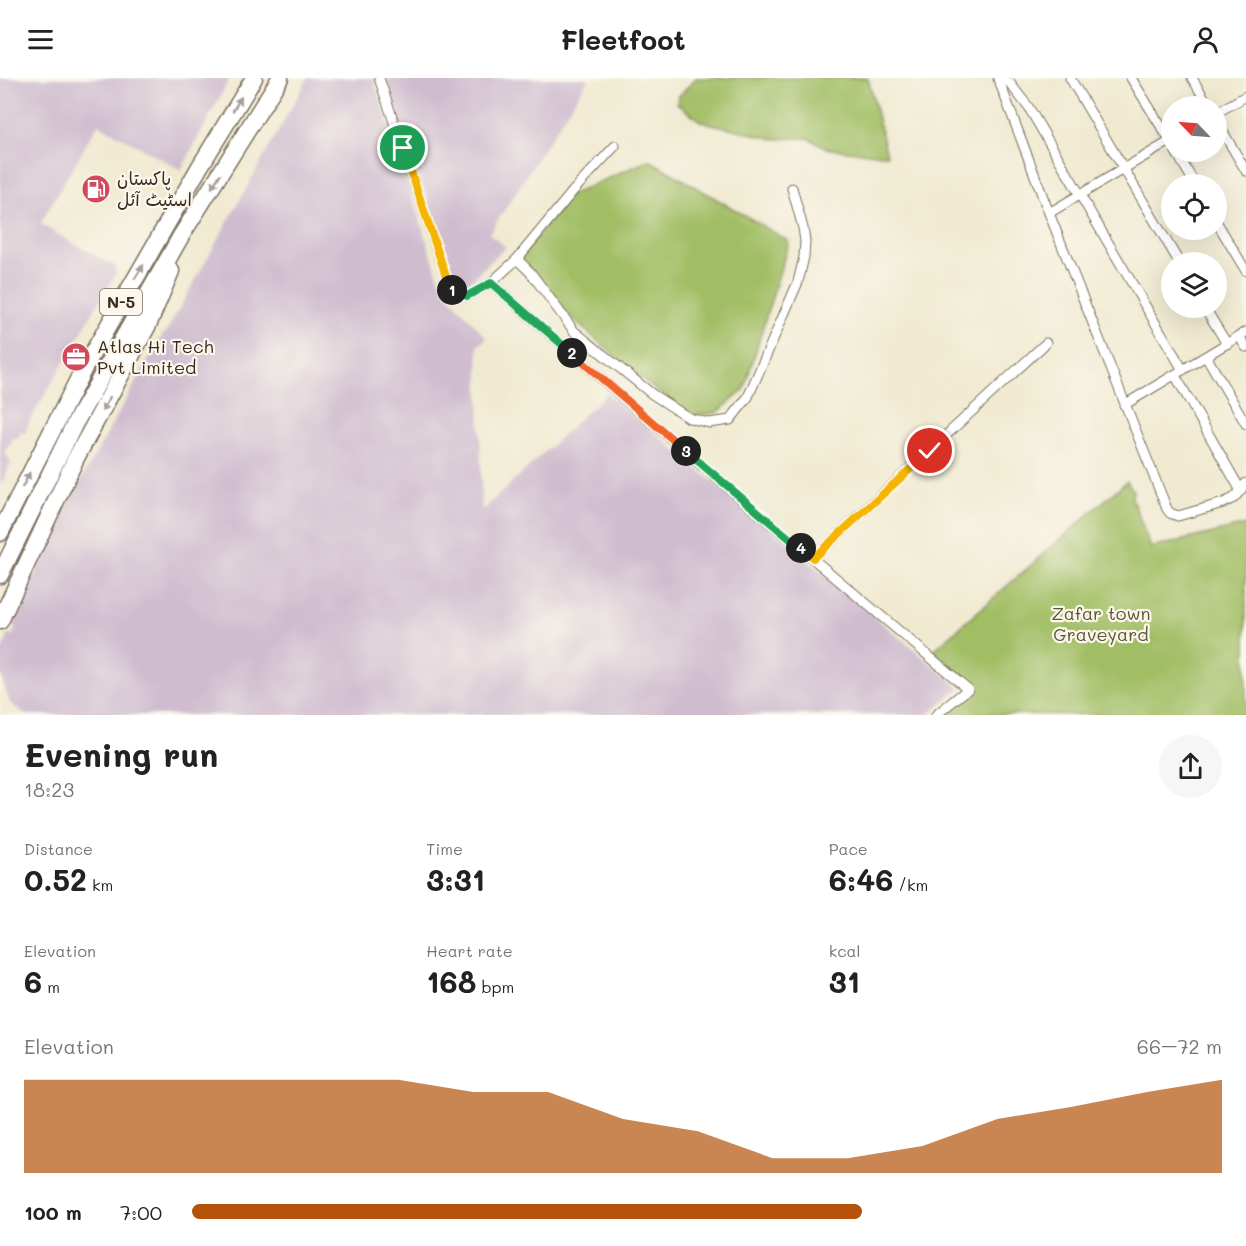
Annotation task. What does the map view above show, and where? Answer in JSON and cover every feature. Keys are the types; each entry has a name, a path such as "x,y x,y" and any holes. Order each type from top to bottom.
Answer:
{"highway":[{"name":"N-5","path":"0,533 84,368 199,168 254,78"},
{"name":"N-5","path":"0,575 66,441 181,236 280,78"},
{"path":"0,621 76,458 148,325 167,282 181,236"}],"street":[{"path":"379,78 450,288 467,296 491,283 517,259 573,191 615,146"},
{"path":"1070,78 1173,252"},
{"path":"1131,78 1161,126"},
{"path":"1192,78 1203,96"},
{"path":"998,79 1012,84 1082,194 1244,487 1234,498 1178,516 1170,513 1124,405 998,79"},
{"path":"1227,107 1246,96"},
{"path":"1227,139 1246,171"},
{"path":"1049,213 1161,148"},
{"path":"517,259 531,273 574,331 652,394 689,418 709,423 730,420 748,397 798,282 805,241 792,188"},
{"path":"1227,239 1246,271"},
{"path":"491,283 700,464 968,689 936,715"},
{"path":"1211,318 1227,344"},
{"path":"1124,405 1243,334 1246,347"},
{"path":"813,558 1047,344"},
{"path":"1206,356 1246,424"}],"shaded area":[{"path":"0,78 230,78 181,170 98,124 40,224 115,266 116,273 29,422 25,433 20,433 19,438 14,438 5,451 11,463 0,486"},
{"path":"308,78 373,78 443,290 487,338 478,346 482,511 607,393 960,688 928,715 26,715 10,703 0,673 0,655 9,634 12,635 16,628 12,626 73,494"},
{"path":"386,78 589,78 489,234 506,247 465,286 456,283"}],"green space":[{"path":"696,78 868,78 887,155 829,149 808,138 774,139 700,121 677,103 679,96"},
{"path":"649,160 789,241 744,390 717,413 693,415 655,390 578,324 516,262 572,194"},
{"name":"Zafar town Graveyard","path":"1127,481 1133,491 1132,498 1151,548 1246,525 1246,715 946,714 977,688 933,651"}],"place":[{"name":"پاکستان اسٹیٹ آئل","path":"96,189"},
{"name":"Atlas Hi Tech Pvt Limited","path":"76,357"}],"route":[{"path":"403,148 450,288 467,296 491,283 700,464 813,558 930,451"}]}
